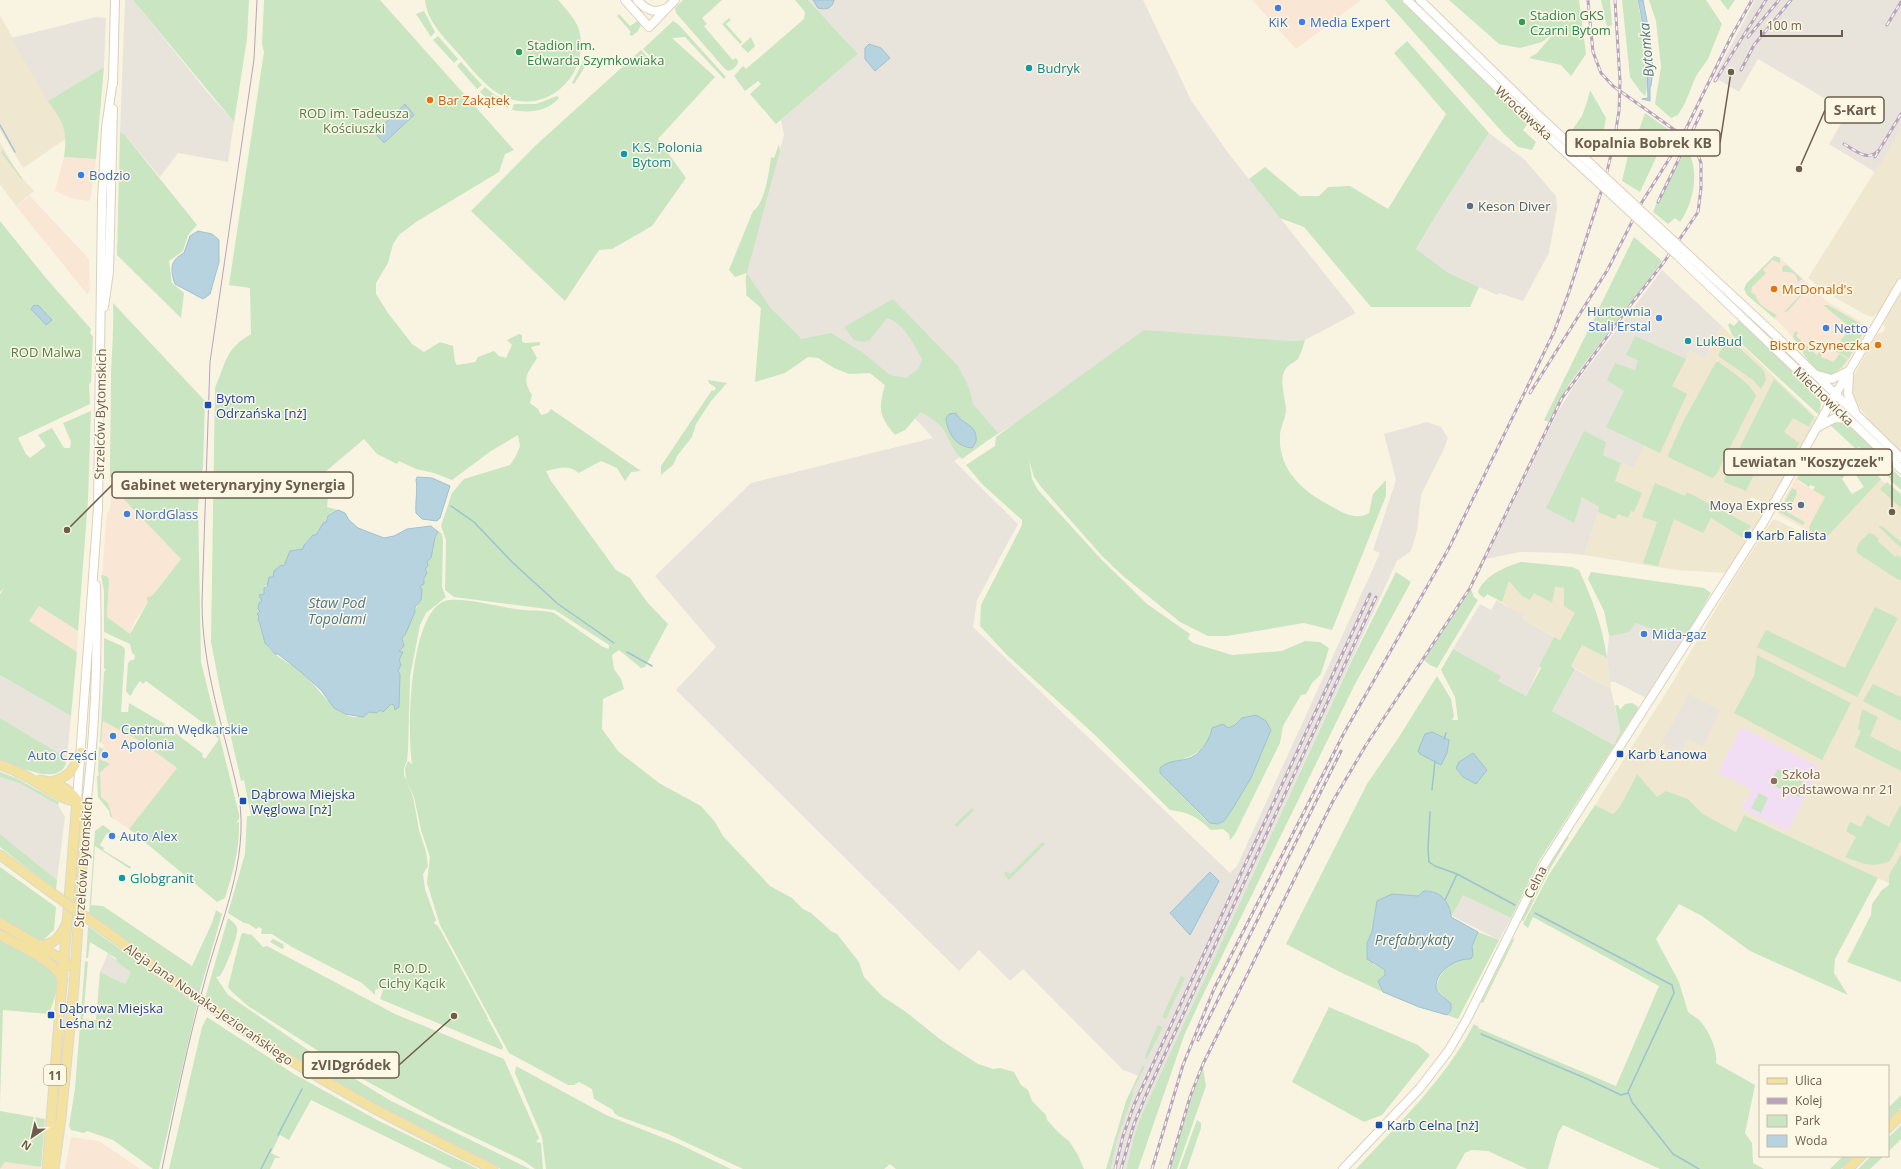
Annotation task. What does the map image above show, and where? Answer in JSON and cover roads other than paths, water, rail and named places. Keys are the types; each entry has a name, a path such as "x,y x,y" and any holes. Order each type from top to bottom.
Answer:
{"main road":[{"name":"Strzelców Bytomskich","path":"54,1169 63,1098 74,986 86,806 90,781 97,637 95,555 99,464 102,322 100,290 103,185 107,120 113,79 115,0"},
{"path":"625,0 649,27 675,0"},
{"path":"637,0 643,7 654,12 660,12 667,8"},
{"name":"Wrocławska","path":"1407,0 1534,123 1678,256"},
{"name":"Wrocławska","path":"1420,0 1538,115 1681,248"},
{"name":"Miechowicka","path":"1681,248 1901,458"},
{"name":"Miechowicka","path":"1678,256 1901,469"},
{"name":"Celna","path":"1343,1169 1420,1088 1449,1050 1467,1019 1536,879 1555,846 1770,512 1831,402 1901,283"},
{"path":"1812,372 1824,378 1832,379 1851,369"},
{"path":"1851,369 1848,379 1848,394 1856,414"},
{"path":"1818,427 1835,418 1848,419"},
{"name":"Strzelców Bytomskich","path":"48,1169 81,752 89,607 95,555"},
{"path":"50,782 58,780 69,774 81,752"},
{"path":"0,764 31,777 67,788 77,800 86,806"},
{"path":"31,777 66,799 77,800"},
{"path":"66,799 69,804 74,826"},
{"name":"Aleja Jana Nowaka-Jeziorańskiego","path":"0,855 186,990 273,1050 344,1093 402,1124 493,1169"},
{"path":"36,944 48,945 56,941 68,922"},
{"path":"0,923 65,961 74,986"},
{"path":"0,935 47,961 60,973 63,980"},
{"path":"47,961 65,961 72,956 77,948"},
{"path":"1889,1127 1901,1115"},
{"path":"1848,1169 1860,1157"}],"water":[{"path":"813,0 834,0 830,7 824,9 818,8"},
{"path":"1638,0 1643,0 1651,43 1653,64 1650,101 1642,99 1648,98 1647,73 1646,49"},
{"path":"869,44 881,48 890,58 875,71 865,59 865,48"},
{"path":"405,104 414,115 384,143 375,133"},
{"path":"198,231 212,234 219,240 219,262 210,294 203,299 175,284 172,274 172,266 174,262 184,253 190,236"},
{"path":"34,305 38,305 52,320 46,325 31,309"},
{"path":"956,413 958,417 974,431 976,442 972,448 961,445 950,433 946,418 949,414"},
{"path":"417,477 432,478 450,486 440,518 437,521 422,519 416,513"},
{"name":"Staw Pod Topolami","path":"338,510 345,513 349,520 358,528 384,538 394,536 407,529 431,526 438,532 435,537 431,558 427,561 428,566 425,569 427,573 424,578 424,584 420,586 422,590 421,600 415,607 415,612 405,635 402,638 404,646 399,651 403,652 399,660 401,665 398,671 400,674 399,707 395,710 394,705 391,704 383,712 380,710 377,713 369,712 363,717 345,714 334,708 321,690 278,654 275,654 265,643 258,620 259,616 257,614 260,611 258,609 259,603 262,601 259,595 264,594 264,588 267,587 269,577 273,577 274,571 281,565 284,566 290,551 303,549 304,545 313,535 316,535 324,522 326,523 328,516"},
{"path":"1256,715 1266,721 1271,730 1251,778 1224,821 1218,824 1210,823 1160,773 1160,768 1169,763 1187,759 1196,755 1207,742 1212,728 1223,724 1228,728 1235,725 1242,718"},
{"path":"1432,732 1449,740 1447,753 1441,765 1420,754 1418,751 1425,734"},
{"path":"1473,753 1487,770 1476,784 1463,777 1456,768 1459,762"},
{"path":"1210,872 1219,881 1190,935 1170,913"},
{"name":"Prefabrykaty","path":"1424,891 1430,891 1444,898 1449,907 1451,917 1478,932 1472,946 1473,955 1471,959 1465,959 1453,963 1439,976 1436,988 1451,1004 1451,1010 1447,1015 1419,1007 1383,992 1378,981 1385,975 1385,970 1367,959 1367,943 1372,932 1377,901 1392,894 1418,896"}],"waterway":[{"path":"0,125 15,152"},
{"path":"451,506 474,522 512,562 558,604 614,643"},
{"path":"627,652 652,666"},
{"path":"1444,739 1446,733"},
{"path":"1432,790 1435,761"},
{"path":"1430,812 1428,849 1429,862 1435,866 1457,874 1515,905"},
{"path":"1445,900 1457,874"},
{"path":"1535,913 1672,985 1674,993 1628,1092 1632,1102 1673,1154 1699,1169"},
{"path":"1481,1034 1585,1078 1621,1095 1628,1093"},
{"path":"278,1135 302,1089"},
{"path":"261,1169 271,1149"}],"tram line":[{"path":"162,1169 193,1027 211,957 232,890 240,844 241,820 239,797 210,676 203,627 202,602 210,362 254,59 257,0"}],"railway":[{"path":"1169,1169 1190,1097 1203,1064 1333,801 1366,745 1470,588 1562,398 1664,262 1698,212 1701,188 1701,163 1697,152 1686,138 1613,86 1601,73 1593,52 1588,0"},
{"path":"1152,1169 1183,1065 1214,989 1344,733 1449,548 1554,332 1569,292 1605,180 1614,142 1619,111 1620,81 1615,0"},
{"path":"1530,393 1608,269 1642,202 1678,145 1731,37 1752,0"},
{"path":"1715,81 1766,0"},
{"path":"1748,37 1779,0"},
{"path":"1741,70 1754,45 1791,0"},
{"path":"1887,25 1901,2"},
{"path":"1658,202 1702,111"},
{"path":"1875,157 1901,114"},
{"path":"1844,144 1865,155 1874,154 1878,151"},
{"path":"1115,1169 1123,1136 1134,1105 1370,594"},
{"path":"1121,1169 1134,1124 1146,1095 1376,597"},
{"path":"1198,1040 1341,751"}],"place":[{"name":"KiK","path":"1278,8"},
{"name":"Media Expert","path":"1302,22"},
{"name":"Stadion GKS Czarni Bytom","path":"1522,22"},
{"name":"Stadion im. Edwarda Szymkowiaka","path":"519,52"},
{"name":"Budryk","path":"1029,68"},
{"name":"Kopalnia Bobrek KB","path":"1731,72"},
{"name":"Bar Zakątek","path":"430,100"},
{"name":"K.S. Polonia Bytom","path":"624,154"},
{"name":"S-Kart","path":"1799,169"},
{"name":"Bodzio","path":"81,175"},
{"name":"Keson Diver","path":"1470,206"},
{"name":"McDonald's","path":"1774,289"},
{"name":"Hurtownia Stali Erstal","path":"1659,318"},
{"name":"Netto","path":"1826,328"},
{"name":"LukBud","path":"1688,341"},
{"name":"Bistro Szyneczka","path":"1878,345"},
{"name":"Bytom Odrzańska [nż]","path":"208,405"},
{"name":"Moya Express","path":"1801,505"},
{"name":"Lewiatan \"Koszyczek\"","path":"1892,512"},
{"name":"NordGlass","path":"127,514"},
{"name":"Gabinet weterynaryjny Synergia","path":"67,530"},
{"name":"Karb Falista","path":"1748,535"},
{"name":"Mida-gaz","path":"1644,634"},
{"name":"Centrum Wędkarskie Apolonia","path":"113,736"},
{"name":"Karb Łanowa","path":"1620,754"},
{"name":"Auto Części","path":"105,755"},
{"name":"Szkoła podstawowa nr 21","path":"1774,781"},
{"name":"Dąbrowa Miejska Węglowa [nż]","path":"243,801"},
{"name":"Auto Alex","path":"112,836"},
{"name":"Globgranit","path":"122,878"},
{"name":"Dąbrowa Miejska Leśna nż","path":"51,1015"},
{"name":"zVIDgródek","path":"454,1016"},
{"name":"Karb Celna [nż]","path":"1379,1125"}],"water label":[{"name":"Bytomka","path":"1646,50"}],"park label":[{"name":"ROD im. Tadeusza Kościuszki","path":"354,120"},
{"name":"ROD Malwa","path":"46,352"},
{"name":"R.O.D. Cichy Kącik","path":"412,976"}]}
